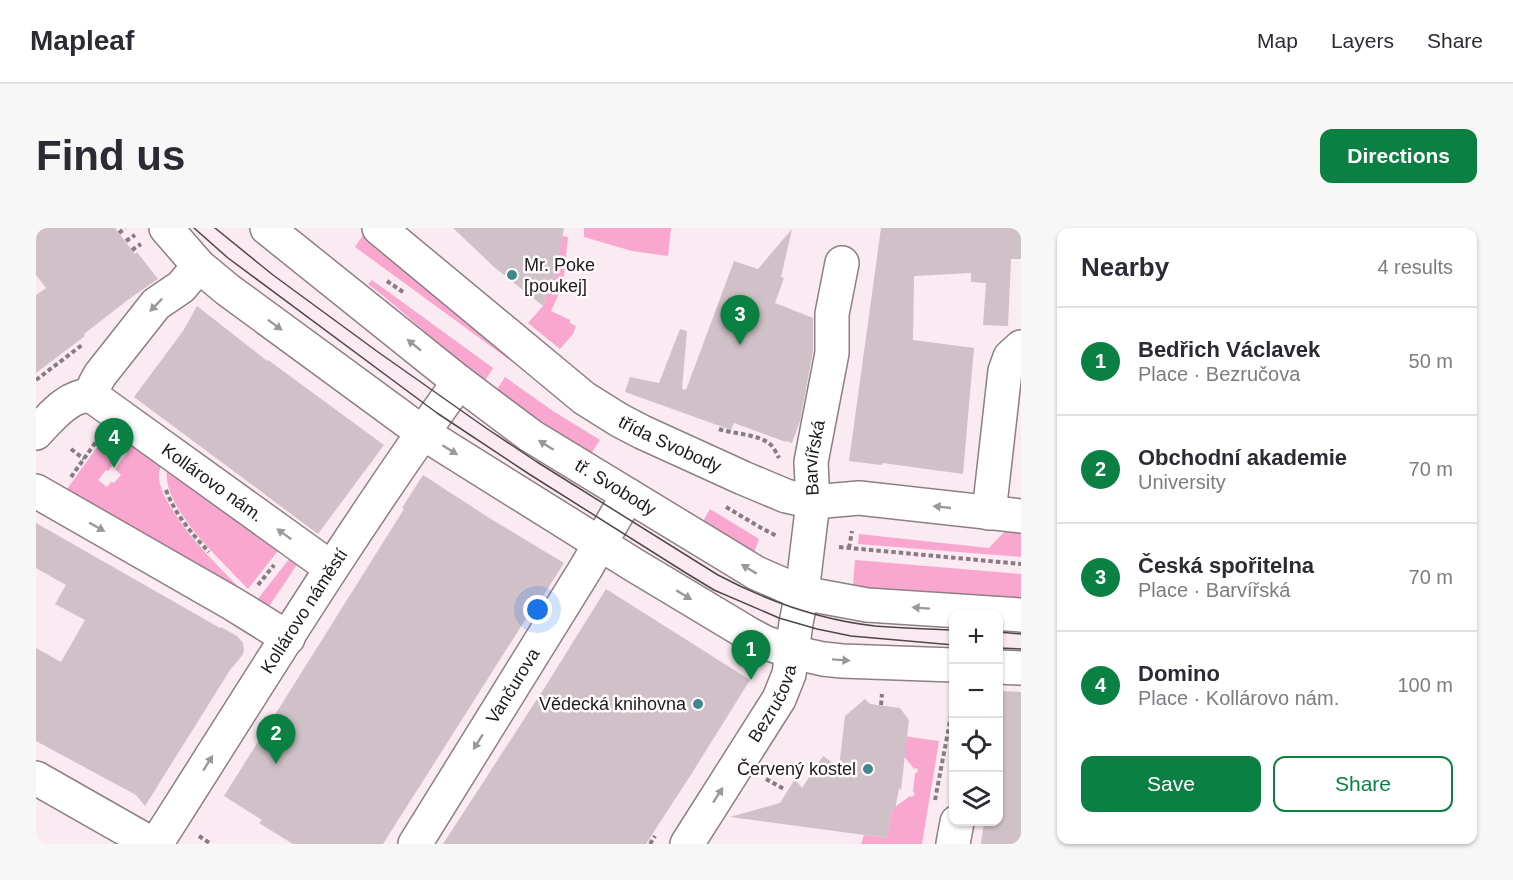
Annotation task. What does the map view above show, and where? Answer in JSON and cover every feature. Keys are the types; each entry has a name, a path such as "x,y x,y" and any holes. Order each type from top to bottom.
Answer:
{"street":[{"name":"tř. Svobody","path":"267,228 459,382 531,436 756,573 802,593 867,605 949,611"},
{"name":"třída Svobody","path":"380,228 584,398 642,432 786,496 813,502 859,498 1021,516"},
{"path":"151,231 423,433 749,634 792,652 823,659 949,665"},
{"name":"Barvířská","path":"792,652 813,502 811,462 832,354 832,314 842,263"},
{"path":"36,434 62,408 75,399 84,395 92,396 95,384 106,366 156,304 163,297 176,291 199,266"},
{"path":"989,513 1005,370 1010,357 1021,347"},
{"name":"Kollárovo náměstí","path":"154,844 331,568 459,382"},
{"name":"Kollárovo nám.","path":"92,396 331,568"},
{"path":"50,488 46,498 233,604 288,638"},
{"name":"Vančurova","path":"416,844 628,495"},
{"name":"tř. Svobody","path":"1003,614 1021,615"},
{"name":"Bezručova","path":"687,844 779,699 789,674 792,652"},
{"path":"1003,667 1021,668"},
{"path":"36,778 154,844"},
{"path":"945,816 953,844"}],"path":[{"path":"119,233 125,228"},
{"path":"126,241 151,231"},
{"path":"51,362 54,366"},
{"path":"711,427 733,434 753,436 772,446 784,465"},
{"path":"50,488 84,459 101,435"},
{"path":"71,449 84,459"},
{"path":"165,485 178,514 210,553"},
{"path":"830,546 1021,564"},
{"path":"258,586 280,557"},
{"path":"880,705 882,696"},
{"path":"945,816 953,718"},
{"path":"198,830 197,834 200,838 211,844"}],"shaded area":[{"path":"584,228 671,228 668,256 632,251 584,237"},
{"path":"365,232 533,377 355,247"},
{"path":"562,236 568,237 563,285 551,311 570,320 570,323 576,326 573,334 560,349 528,323 543,306 555,274"},
{"path":"372,280 493,368 484,382 368,284"},
{"path":"505,377 553,411 600,440 591,454 496,391"},
{"path":"116,421 164,458 159,480 170,506 197,543 249,598 62,496","holes":["121,448 127,453 115,469 121,475 114,483 111,482 107,487 98,480 117,459 113,456"]},
{"path":"167,470 281,547 248,589 210,550 184,517 168,485"},
{"path":"710,509 759,539 754,553 702,523"},
{"path":"1006,530 1021,532 1021,557 858,544 859,534 989,548"},
{"path":"293,554 300,560 266,611 257,600"},
{"path":"855,560 1021,574 1021,599 905,592 853,585"},
{"path":"903,736 939,741 922,844 861,844 864,835 887,838 892,809 895,810 895,807 915,793 913,792 915,773 918,772 917,768 914,769 903,755"}],"building":[{"path":"36,228 115,228 158,279 129,299 36,373 36,295 46,288 36,275"},
{"path":"453,228 564,228 555,274 543,306 494,267"},
{"path":"881,228 1021,228 1021,259 1011,259 1008,326 983,325 986,283 971,282 971,273 914,276 913,340 974,348 963,474 883,463 881,465 849,461"},
{"path":"792,229 781,277 784,278 775,303 813,318 813,351 800,421 792,443 734,423 731,430 625,392 630,377 659,383 680,329 687,331 682,389 686,390 734,261 758,269"},
{"path":"197,306 267,361 384,445 318,534 134,397 183,331"},
{"path":"423,475 564,563 543,596 541,595 383,844 293,844 259,823 262,820 224,796"},
{"path":"36,523 237,636 243,643 243,654 232,667 145,806 136,795 36,741 36,648 61,662 85,620 55,604 66,585 36,568"},
{"path":"606,589 750,680 692,773 646,844 443,844 545,687"},
{"path":"1003,691 1021,692 1021,844 981,844 983,826 1003,826"},
{"name":"Červený kostel","path":"865,699 870,704 900,708 909,720 901,790 899,788 895,810 892,809 887,838 730,817 780,803 795,779 802,788 823,756 839,767 845,716"}],"tram line":[{"path":"194,228 228,258 437,413 529,474 714,590 779,618 817,629 851,636 949,645"},
{"path":"215,228 273,275 486,428 718,575 775,601 835,619 875,626 949,630"},
{"path":"1003,632 1021,634"},
{"path":"1003,648 1021,649"}],"place":[{"name":"Mr. Poke [poukej]","path":"512,275"},
{"name":"Česká spořitelna","path":"740,345"},
{"name":"Domino","path":"114,468"},
{"name":"Bedřich Václavek","path":"751,680"},
{"name":"Vědecká knihovna","path":"698,704"},
{"name":"Obchodní akademie","path":"276,764"},
{"name":"Červený kostel","path":"868,769"}]}
